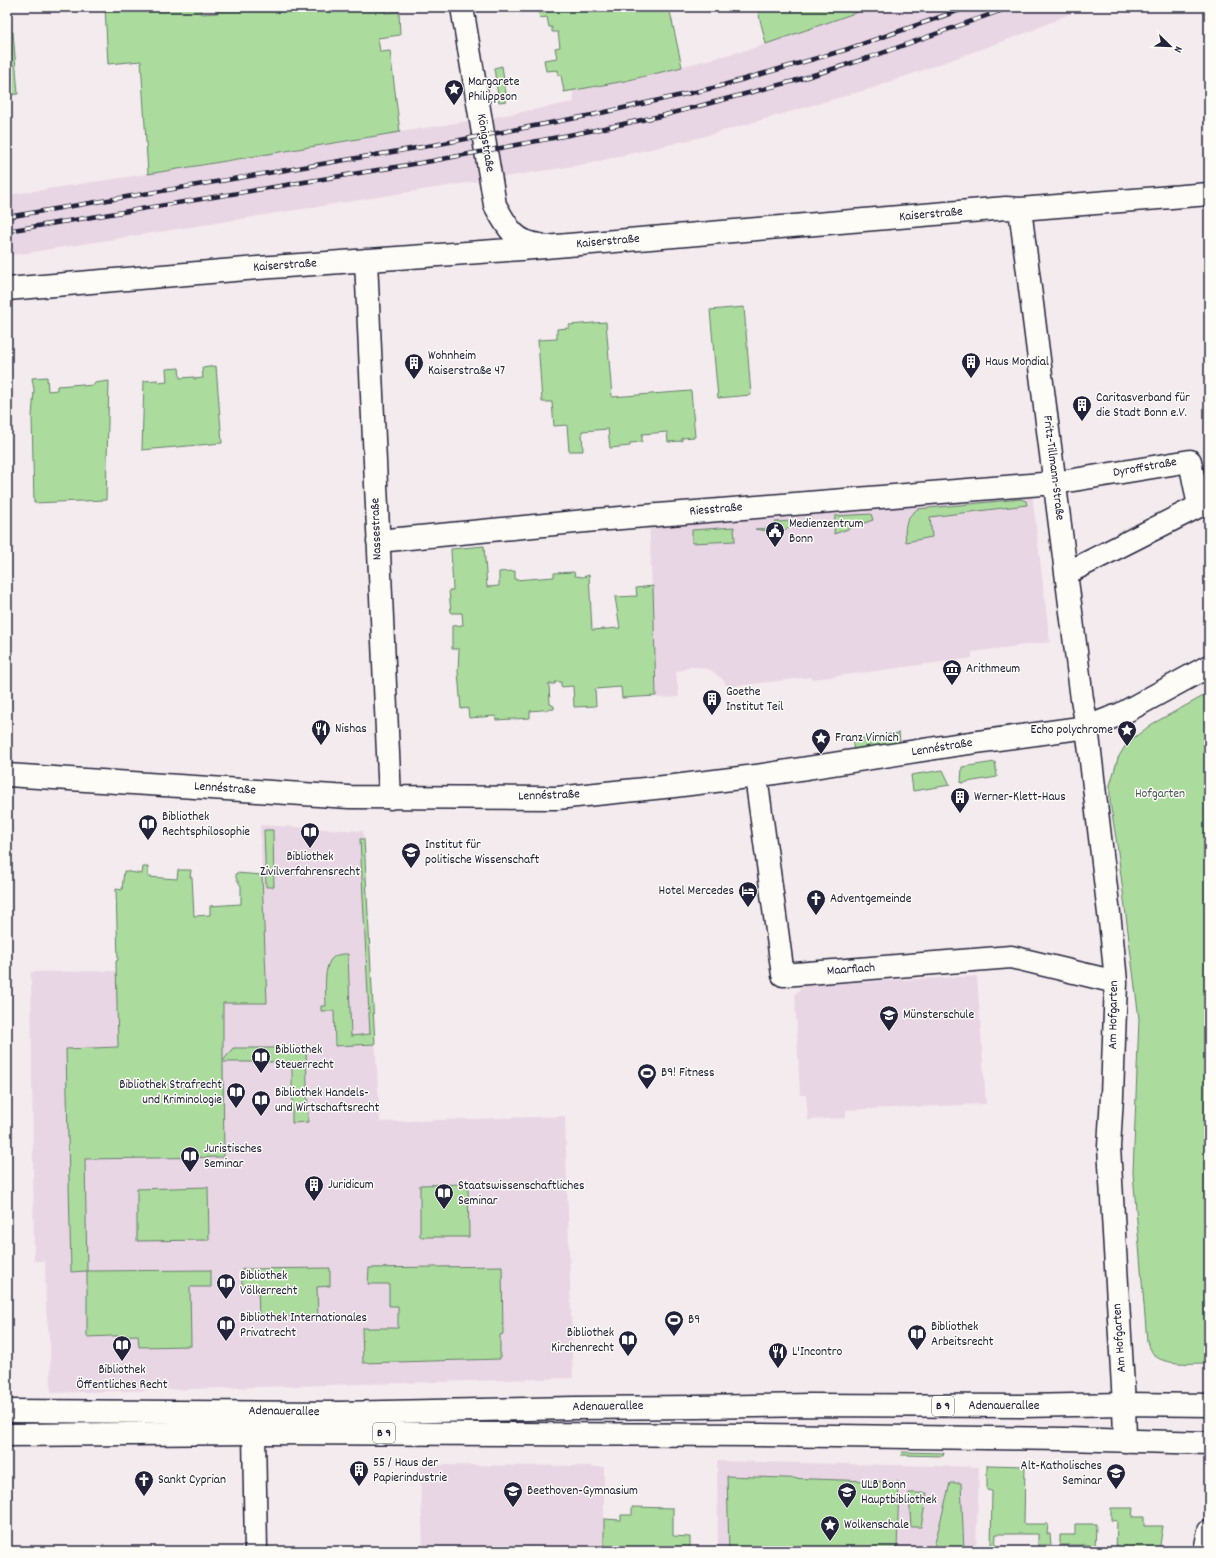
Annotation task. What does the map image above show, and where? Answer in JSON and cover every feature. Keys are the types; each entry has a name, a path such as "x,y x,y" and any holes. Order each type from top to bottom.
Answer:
{"street":[{"name":"Königstraße","path":"462,7 495,205 504,223 517,238 529,244 551,246"},
{"name":"Kaiserstraße","path":"7,290 258,268 551,246 1006,208 1020,209 1209,194"},
{"name":"Fritz-Tillmann-Straße","path":"1020,209 1082,698 1087,727"},
{"name":"Nassestraße","path":"366,260 390,798"},
{"name":"Dyroffstraße","path":"1055,483 1190,461 1204,504 1067,573"},
{"name":"Riesstraße","path":"378,541 604,519 1055,483"},
{"path":"1087,727 1121,714 1209,666"},
{"name":"Lennéstraße","path":"7,775 335,796 390,798 558,798 756,776 955,745 1087,727"},
{"name":"Am Hofgarten","path":"1087,727 1116,982 1109,1147 1125,1441"},
{"name":"Maarflach","path":"756,776 783,975 1011,957 1116,982"},
{"name":"Adenauerallee","path":"7,1411 338,1413 807,1405 1209,1405"},
{"path":"254,1433 256,1551"},
{"name":"Adenauerallee","path":"7,1435 254,1433 761,1435 1209,1443"},
{"path":"1205,1551 1209,1531"}],"shaded area":[{"path":"872,7 1085,7 1031,31 873,88 702,137 586,164 7,256 7,195 200,166 500,116 574,102 573,90 625,81 750,49"},
{"path":"1031,485 1050,642 972,652 972,658 838,676 812,679 812,677 728,687 722,679 711,670 691,667 676,672 679,697 658,698 656,696 649,515"},
{"path":"260,825 363,831 380,1122 565,1116 573,1378 51,1393 45,1261 34,1261 31,972 117,971 118,1048 158,1004 267,1003"},
{"name":"Münsterschule","path":"977,976 986,1104 846,1110 846,1118 808,1120 806,1095 800,1095 795,994 805,985"},
{"name":"ULB Bonn Hauptbibliothek","path":"717,1461 979,1467 976,1551 718,1551"},
{"name":"Beethoven-Gymnasium","path":"420,1466 604,1467 604,1551 423,1551"}],"green space":[{"path":"105,7 201,7 201,14 218,13 218,7 385,7 385,13 399,12 400,35 378,38 380,52 390,51 400,132 148,174 141,61 108,64"},
{"path":"538,7 669,7 682,67 625,81 564,92 561,75 558,75 558,70 546,71 544,60 557,58 555,48 560,47 558,32 552,32 552,27 549,27 547,17 540,18"},
{"path":"757,7 872,7 766,44"},
{"path":"13,32 18,94 7,95 7,33"},
{"path":"502,66 507,101 499,102 494,68"},
{"path":"744,307 751,395 718,398 710,310"},
{"path":"606,322 612,397 691,391 695,437 682,438 682,441 668,442 667,432 642,434 642,442 630,443 630,446 610,448 608,429 582,431 583,451 569,451 567,425 554,426 552,402 542,402 538,340 557,339 557,329 569,328 569,325"},
{"path":"216,366 222,443 142,450 144,381 158,380 158,383 167,382 166,369 179,368 180,378 203,378 202,368"},
{"path":"47,377 48,391 57,390 57,386 83,384 83,386 94,385 94,383 109,381 106,500 34,503 32,417 34,390 32,378"},
{"path":"1021,499 1026,501 1027,505 930,517 932,537 906,542 906,523 910,516 918,509"},
{"path":"871,514 873,520 834,534 835,516"},
{"path":"793,521 796,526 785,529 771,531 755,529 775,528 775,522"},
{"path":"734,527 735,541 692,543 692,530"},
{"path":"484,546 487,587 499,586 499,572 515,571 515,580 554,577 554,573 574,572 575,576 583,577 589,575 592,630 620,628 615,597 637,596 636,588 653,586 656,696 622,698 621,687 595,689 596,706 574,707 573,686 561,687 561,682 555,682 555,684 549,684 550,704 554,706 554,709 530,711 530,718 496,720 495,716 469,718 468,708 461,709 458,672 459,649 452,649 452,626 463,625 462,613 451,613 449,590 453,590 451,549"},
{"name":"Hofgarten","path":"1209,693 1209,1363 1180,1363 1159,1359 1154,1355 1147,1341 1133,1173 1139,1019 1117,844 1110,802 1110,785 1118,758 1127,743 1152,724"},
{"path":"899,733 900,742 854,750 852,740"},
{"path":"995,762 997,777 961,783 962,767"},
{"path":"943,770 950,785 913,791 911,775"},
{"path":"264,830 273,830 274,887 266,887"},
{"path":"360,839 364,839 375,1044 335,1046 334,1011 321,1011 321,1006 326,1006 326,971 331,960 337,955 348,954 351,1036 370,1034"},
{"path":"143,867 148,867 148,877 177,879 178,870 191,870 190,877 192,877 194,916 210,915 210,906 241,904 241,886 236,878 236,873 262,875 267,1003 223,1003 223,1061 233,1048 306,1048 308,1122 292,1123 292,1062 223,1062 224,1157 85,1159 87,1271 71,1272 66,1049 118,1047 116,889 122,890 124,871 142,874"},
{"path":"468,1184 469,1237 420,1237 420,1185"},
{"path":"208,1187 209,1240 137,1241 137,1189"},
{"path":"502,1266 503,1334 500,1335 500,1359 363,1363 362,1328 398,1328 398,1306 389,1306 389,1284 368,1284 369,1268"},
{"path":"330,1268 330,1286 317,1287 318,1316 259,1317 258,1286 242,1286 242,1269"},
{"path":"211,1270 211,1287 190,1287 191,1346 139,1347 138,1335 87,1337 87,1271"},
{"path":"902,1452 944,1453 943,1456 901,1455"},
{"path":"987,1465 1025,1466 1024,1524 1048,1524 1047,1534 1050,1534 1051,1545 1038,1545 1038,1534 996,1534 995,1551 991,1551 992,1491 987,1490"},
{"path":"727,1476 899,1482 897,1551 729,1551"},
{"path":"950,1483 961,1483 964,1551 933,1551"},
{"path":"909,1493 927,1493 921,1527 911,1527"},
{"path":"632,1507 673,1508 673,1536 690,1537 690,1551 655,1551 655,1549 604,1551 604,1519 621,1520 621,1515 632,1515"},
{"path":"1111,1508 1133,1508 1132,1517 1144,1517 1144,1526 1163,1526 1159,1551 1116,1551 1117,1521 1111,1520"},
{"path":"1075,1524 1096,1524 1095,1551 1089,1551 1089,1545 1060,1545 1060,1535 1075,1535"}],"railway":[{"path":"7,217 434,145 592,115 713,88 845,50 969,7"},
{"path":"7,231 432,161 665,115 794,81 868,58 1011,7"}],"place":[{"name":"Margarete Philippson","path":"454,106"},
{"name":"Haus Mondial","path":"971,379"},
{"name":"Wohnheim Kaiserstraße 47","path":"414,380"},
{"name":"Caritasverband für die Stadt Bonn e.V.","path":"1082,422"},
{"name":"Medienzentrum Bonn","path":"775,548"},
{"name":"Arithmeum","path":"952,686"},
{"name":"Goethe Institut Teil","path":"712,716"},
{"name":"Nishas","path":"321,746"},
{"name":"Echo polychrome","path":"1127,747"},
{"name":"Franz Virnich","path":"821,755"},
{"name":"Werner-Klett-Haus","path":"960,814"},
{"name":"Bibliothek Rechtsphilosophie","path":"148,841"},
{"name":"Bibliothek Zivilverfahrensrecht","path":"310,849"},
{"name":"Institut für politische Wissenschaft","path":"411,869"},
{"name":"Hotel Mercedes","path":"748,908"},
{"name":"Adventgemeinde","path":"816,916"},
{"name":"Münsterschule","path":"889,1032"},
{"name":"Bibliothek Steuerrecht","path":"261,1074"},
{"name":"B9! Fitness","path":"647,1090"},
{"name":"Bibliothek Strafrecht und Kriminologie","path":"236,1109"},
{"name":"Bibliothek Handels- und Wirtschaftsrecht","path":"261,1117"},
{"name":"Juristisches Seminar","path":"190,1173"},
{"name":"Juridicum","path":"314,1202"},
{"name":"Staatswissenschaftliches Seminar","path":"444,1210"},
{"name":"Bibliothek Völkerrecht","path":"226,1300"},
{"name":"B9","path":"674,1337"},
{"name":"Bibliothek Internationales Privatrecht","path":"226,1342"},
{"name":"Bibliothek Arbeitsrecht","path":"917,1351"},
{"name":"Bibliothek Kirchenrecht","path":"628,1357"},
{"name":"Bibliothek Öffentliches Recht","path":"122,1362"},
{"name":"L'Incontro","path":"778,1369"},
{"name":"55 / Haus der Papierindustrie","path":"359,1487"},
{"name":"Alt-Katholisches Seminar","path":"1116,1490"},
{"name":"Sankt Cyprian","path":"144,1497"},
{"name":"Beethoven-Gymnasium","path":"513,1508"},
{"name":"ULB Bonn Hauptbibliothek","path":"847,1509"},
{"name":"Wolkenschale","path":"830,1542"}]}
